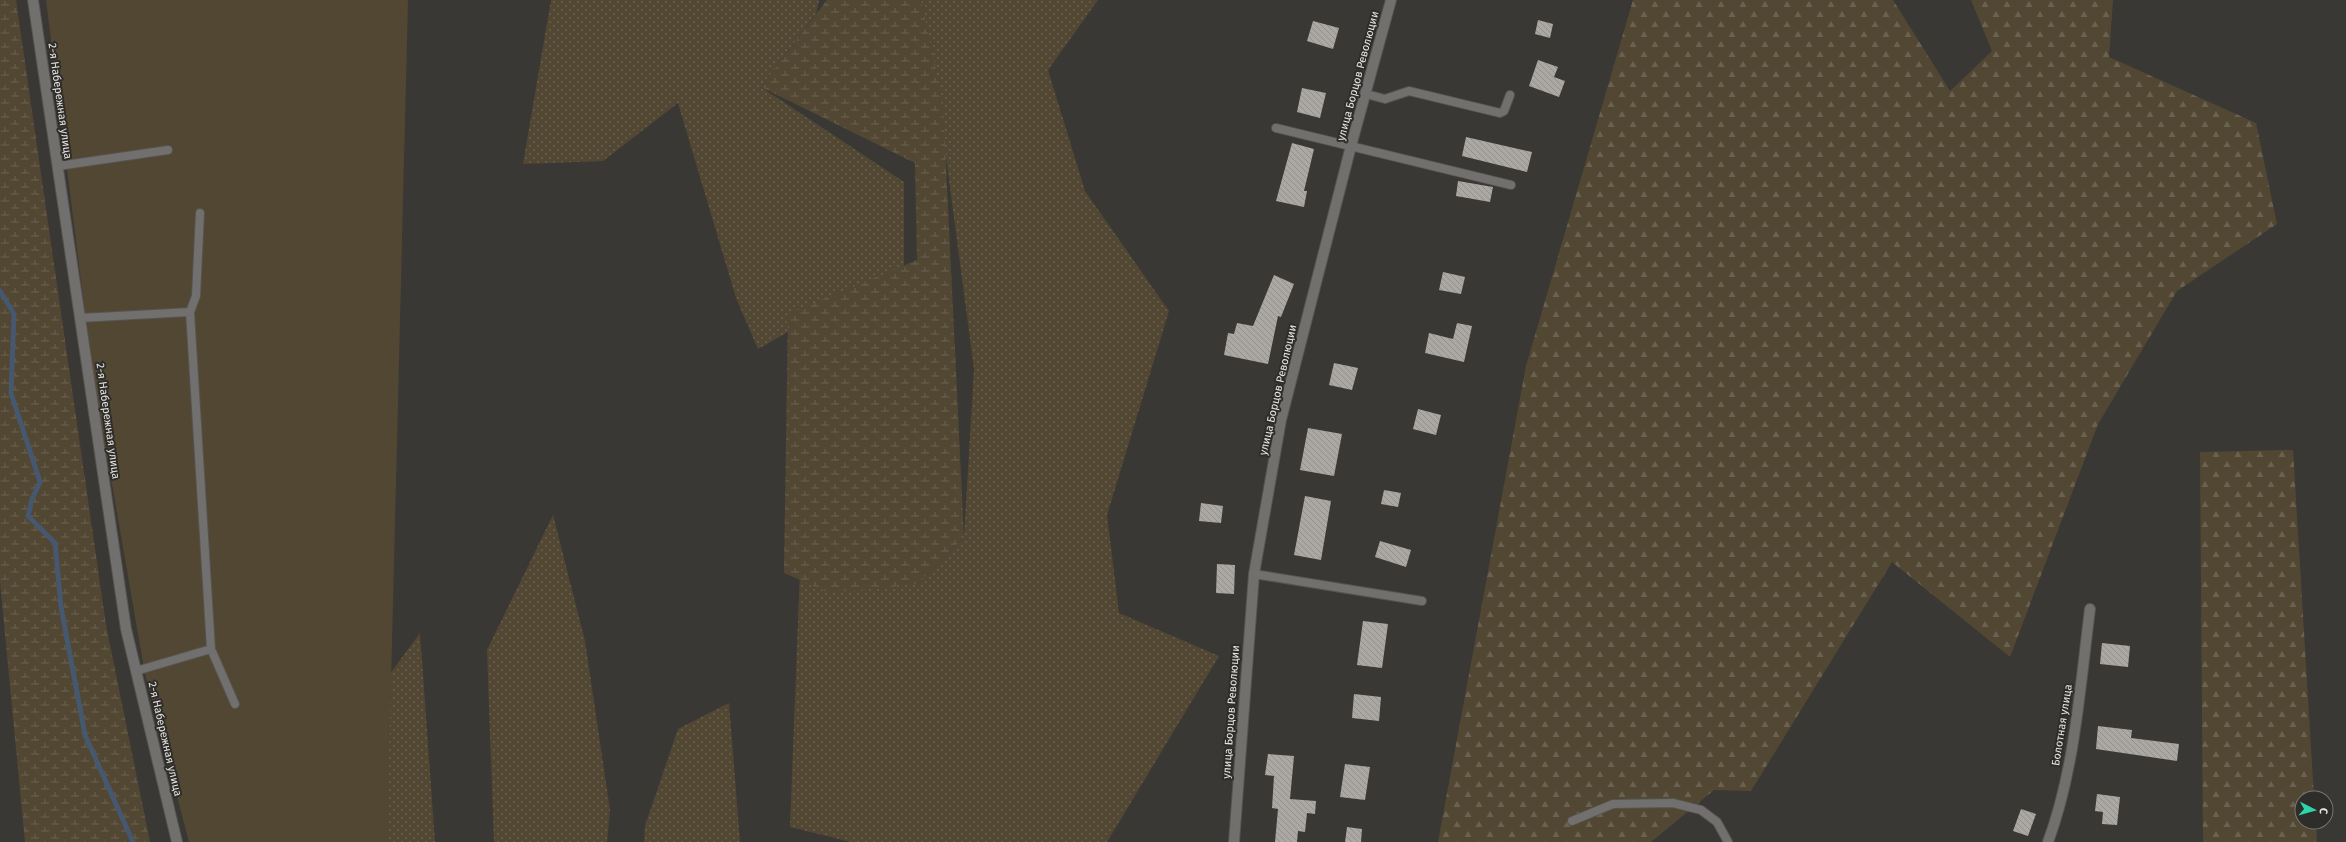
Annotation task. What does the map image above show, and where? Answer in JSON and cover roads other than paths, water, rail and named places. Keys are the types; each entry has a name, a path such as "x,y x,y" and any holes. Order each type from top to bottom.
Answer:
{"street":[{"name":"2-я Набережная улица","path":"33,0 126,629 177,842"},
{"name":"улица Борцов Революции","path":"1234,842 1254,574 1281,420 1351,146 1392,0"},
{"name":"Болотная улица","path":"2048,842 2061,802 2078,704 2090,609"}],"lane":[{"path":"1366,94 1385,98 1409,92 1500,113 1504,111 1510,95"},
{"path":"1276,128 1510,185"},
{"path":"58,166 168,150"},
{"path":"200,213 196,296 190,312 211,649 235,704"},
{"path":"80,318 190,312"},
{"path":"1254,574 1422,601"},
{"path":"136,671 211,649"},
{"path":"1572,821 1613,804 1673,803 1701,810 1717,822 1728,842"}],"waterway":[{"path":"0,291 14,314 11,393 40,482 32,499 28,516 55,543 61,607 85,735 133,842"}]}
